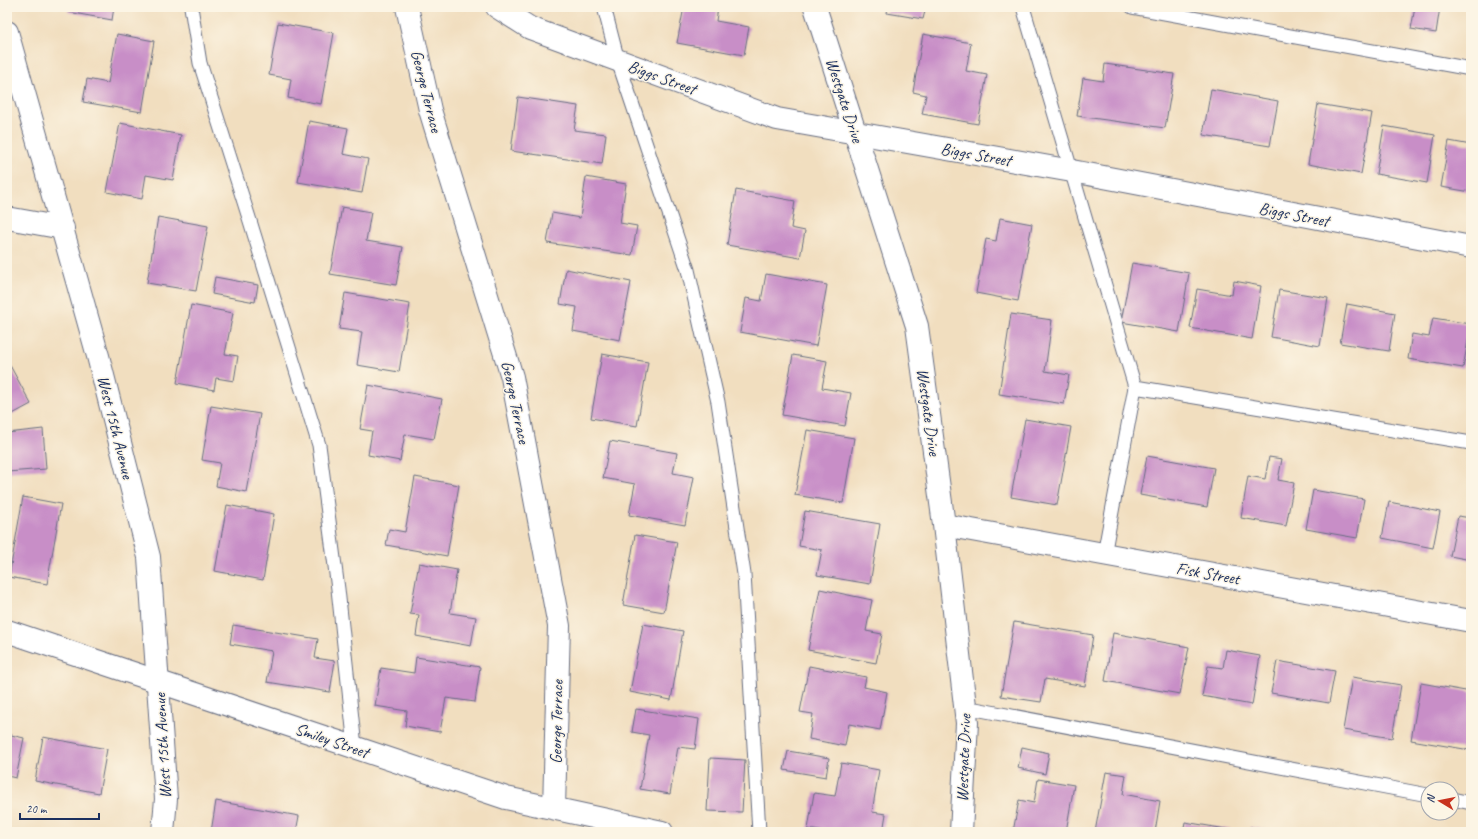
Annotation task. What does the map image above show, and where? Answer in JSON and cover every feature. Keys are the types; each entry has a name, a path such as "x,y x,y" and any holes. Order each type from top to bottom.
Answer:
{"street":[{"name":"George Terrace","path":"407,7 430,110 512,377 559,626 554,808"},
{"name":"Biggs Street","path":"497,7 530,28 777,119 1072,171 1471,248"},
{"name":"Westgate Drive","path":"815,7 917,326 944,525 967,723 961,832"},
{"name":"West 15th Avenue","path":"7,32 98,356 149,557 166,799 163,832"},
{"path":"7,218 62,228"},
{"name":"Fisk Street","path":"944,525 1471,621"},
{"name":"Smiley Street","path":"7,630 506,798 662,832"}],"lane":[{"path":"191,7 200,63 318,445 338,589 356,747"},
{"path":"604,7 618,60 688,270 718,402 744,574 759,832"},
{"path":"1023,7 1136,387 1104,555"},
{"path":"1132,7 1471,69"},
{"path":"1136,387 1471,443"},
{"path":"965,707 1420,793"},
{"path":"1460,801 1471,803"}],"building":[{"path":"69,7 114,7 112,20 68,12"},
{"path":"684,7 718,7 716,21 749,27 744,55 677,43"},
{"path":"888,7 926,7 923,19 887,13"},
{"path":"1415,7 1440,7 1436,33 1411,29"},
{"path":"278,23 334,33 321,104 288,98 291,79 269,75"},
{"path":"117,34 154,41 142,112 83,102 87,79 108,83"},
{"path":"923,34 971,43 966,71 987,75 978,124 922,114 926,95 913,92"},
{"path":"1105,64 1174,74 1165,128 1077,116 1083,78 1103,81"},
{"path":"1211,89 1278,101 1270,146 1203,135"},
{"path":"518,97 578,106 574,130 606,134 602,164 511,151"},
{"path":"1318,104 1372,113 1361,174 1308,164"},
{"path":"309,121 348,128 343,154 368,159 362,193 298,182"},
{"path":"120,123 181,135 173,180 146,175 142,199 107,192"},
{"path":"1384,126 1435,135 1427,183 1376,174"},
{"path":"1449,141 1471,145 1471,192 1441,187"},
{"path":"586,177 626,184 620,223 637,226 632,255 547,243 552,213 580,218"},
{"path":"736,190 795,201 791,228 805,231 800,258 727,245"},
{"path":"342,207 371,212 366,241 403,247 396,285 330,274"},
{"path":"158,217 208,226 196,291 147,283"},
{"path":"1000,218 1032,224 1018,301 976,293 986,239 996,241"},
{"path":"1132,263 1189,273 1179,332 1121,322"},
{"path":"566,269 631,282 620,340 573,331 577,307 560,304"},
{"path":"766,274 827,285 816,346 740,332 746,298 761,301"},
{"path":"215,277 258,285 255,302 212,294"},
{"path":"1234,281 1261,286 1252,339 1190,328 1197,289 1232,295"},
{"path":"1279,290 1328,298 1320,346 1271,337"},
{"path":"345,293 410,304 399,372 357,365 362,332 339,329"},
{"path":"1347,304 1395,313 1389,351 1340,343"},
{"path":"191,305 233,313 225,354 238,356 234,381 216,378 214,390 177,383"},
{"path":"1011,314 1052,320 1045,371 1069,375 1064,404 999,394"},
{"path":"1433,318 1471,324 1463,368 1408,359 1412,334 1429,337"},
{"path":"602,354 648,362 637,426 591,418"},
{"path":"793,355 827,361 822,388 851,393 845,426 782,415"},
{"path":"7,360 31,404 7,417"},
{"path":"368,385 442,399 434,439 405,434 400,461 368,455 372,431 360,429"},
{"path":"211,406 260,414 246,492 216,486 220,463 202,460"},
{"path":"1025,419 1071,427 1057,505 1011,497"},
{"path":"43,429 46,469 7,472 7,433"},
{"path":"807,430 854,438 843,503 795,495"},
{"path":"610,441 677,453 673,473 694,477 685,525 629,515 635,484 603,478"},
{"path":"1147,456 1214,468 1207,507 1140,495"},
{"path":"1269,457 1282,459 1278,480 1294,483 1286,526 1241,518 1248,476 1265,479"},
{"path":"415,477 459,485 447,556 386,545 389,529 405,532"},
{"path":"1313,490 1364,499 1357,538 1306,529"},
{"path":"23,497 61,504 47,584 9,577"},
{"path":"1389,502 1440,512 1433,548 1382,538"},
{"path":"227,505 274,514 263,580 215,571"},
{"path":"805,511 880,524 870,584 817,575 822,550 799,546"},
{"path":"1458,516 1471,518 1471,560 1450,556"},
{"path":"635,535 677,542 664,612 623,605"},
{"path":"419,563 457,570 450,613 476,617 471,646 416,636 419,615 410,614"},
{"path":"820,589 872,600 866,631 882,634 876,663 808,650"},
{"path":"1014,622 1093,635 1085,686 1045,679 1041,702 1001,696"},
{"path":"643,624 683,631 671,700 630,692"},
{"path":"233,625 318,639 315,658 335,661 330,692 267,682 272,651 230,644"},
{"path":"1113,633 1189,647 1180,694 1105,681"},
{"path":"1226,650 1260,656 1252,705 1202,696 1208,666 1223,668"},
{"path":"416,657 480,667 475,702 446,698 440,732 405,726 407,711 375,706 381,668 414,673"},
{"path":"1277,661 1335,671 1329,703 1271,693"},
{"path":"809,666 866,677 864,687 887,692 880,730 849,724 845,746 809,739 813,714 800,712"},
{"path":"1352,677 1401,685 1392,738 1343,730"},
{"path":"1421,683 1471,692 1470,750 1411,740"},
{"path":"636,709 699,719 695,749 678,747 670,794 640,789 649,735 632,732"},
{"path":"7,734 24,738 16,778 7,776"},
{"path":"43,737 107,749 99,793 35,781"},
{"path":"1022,747 1049,753 1045,774 1018,768"},
{"path":"788,751 829,758 826,777 784,770"},
{"path":"710,758 745,760 742,812 707,811"},
{"path":"841,763 879,770 872,812 886,814 883,832 825,832 808,829 814,793 835,796"},
{"path":"1106,772 1126,775 1123,794 1160,801 1155,832 1095,832"},
{"path":"1038,779 1074,785 1066,832 1013,832 1019,800 1034,803"},
{"path":"216,801 299,816 296,832 211,832"},
{"path":"1185,822 1238,831 1238,832 1183,832"},
{"path":"1250,827 1267,830 1266,832 1249,832"}]}
